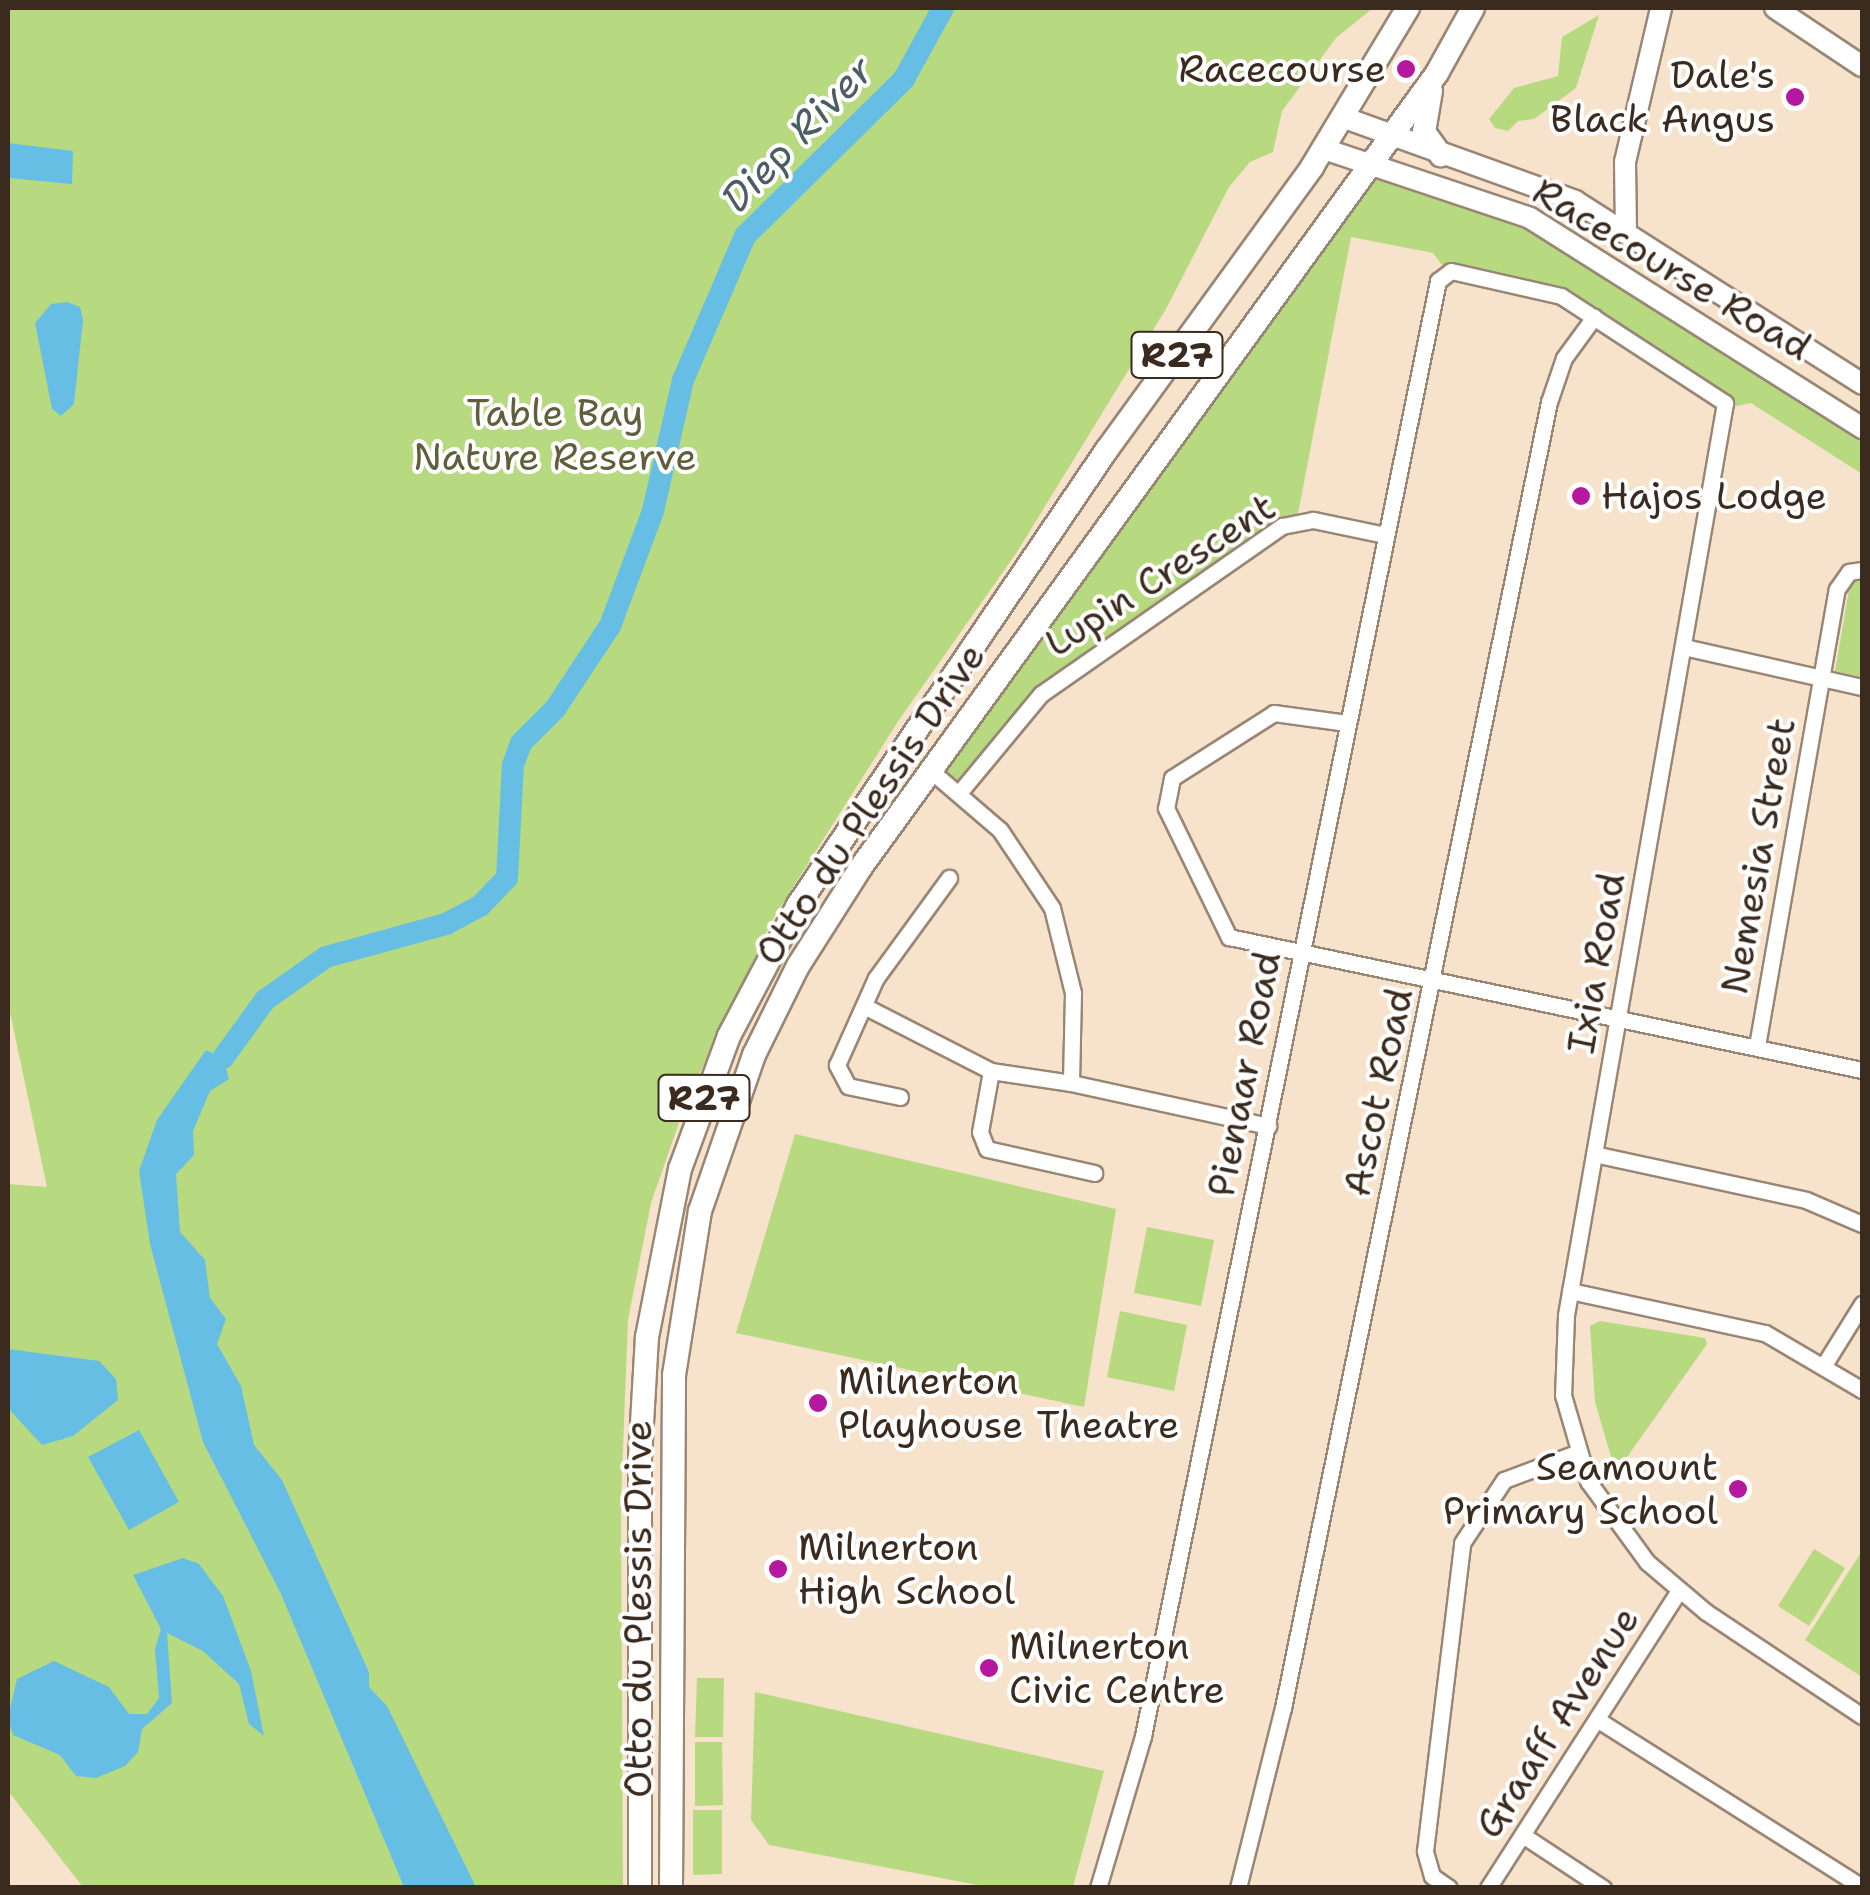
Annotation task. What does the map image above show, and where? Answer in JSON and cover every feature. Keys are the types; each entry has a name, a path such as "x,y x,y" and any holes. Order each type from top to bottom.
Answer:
{"main road":[{"name":"Otto du Plessis Drive","path":"640,1888 643,1374 667,1220 709,1084 798,905 1106,450 1324,149 1408,8"},
{"name":"Otto du Plessis Drive","path":"670,1888 672,1410 697,1225 736,1097 786,988 930,770 1365,166 1438,73 1473,8"},
{"path":"1626,233 1625,162 1660,8"},
{"path":"1775,8 1862,66"},
{"path":"1438,73 1423,128 1441,155"},
{"name":"Racecourse Road","path":"1344,118 1388,139 1575,201 1862,384"},
{"name":"Racecourse Road","path":"1324,149 1365,166 1530,218 1862,428"},
{"path":"1575,201 1610,192 1625,162"}],"street":[{"name":"Ixia Road","path":"1448,273 1540,287 1594,317 1726,403 1570,1292 1562,1382 1576,1454 1628,1540 1679,1591 1862,1716"},
{"name":"Pienaar Road","path":"1098,1888 1143,1736 1385,535 1438,282 1448,273"},
{"name":"Ascot Road","path":"1238,1888 1284,1708 1548,402 1564,358 1594,317"},
{"name":"Lupin Crescent","path":"959,792 1040,694 1282,526 1312,520 1385,535"},
{"name":"Nemesia Street","path":"1757,1046 1837,589 1849,572 1862,570"},
{"path":"1684,647 1862,686"},
{"path":"1347,723 1274,713 1184,766 1167,788 1166,808 1220,930 1236,940 1299,954 1862,1070"},
{"path":"930,770 959,792 1027,862 1052,908 1074,993 1071,1083"},
{"path":"900,1097 848,1086 838,1076 864,1006 892,953 949,878"},
{"path":"864,1006 991,1072 1071,1083 1268,1126"},
{"path":"991,1072 980,1132 987,1149 1094,1173"},
{"path":"1594,1154 1806,1200 1862,1224"},
{"path":"1570,1292 1764,1333 1862,1390"},
{"path":"1824,1365 1862,1304"},
{"path":"1449,1888 1432,1876 1425,1851 1462,1543 1504,1480 1576,1454"},
{"name":"Graaff Avenue","path":"1488,1888 1679,1591"},
{"path":"1598,1720 1862,1887"},
{"path":"1524,1836 1603,1888"}],"green space":[{"name":"Table Bay Nature Reserve","path":"8,8 1373,8 1336,38 1282,111 1273,152 1250,162 1229,187 1166,309 1017,552 899,720 774,917 687,1100 651,1203 628,1320 621,1501 623,1887 83,1887 8,1791 8,1184 47,1187 8,1003"},
{"path":"1599,15 1576,88 1534,119 1518,121 1508,131 1495,128 1489,119 1514,88 1558,76 1562,37"},
{"path":"1365,166 1504,207 1862,428 1862,474 1751,403 1727,408 1576,304 1448,273 1433,253 1351,237 1297,519 1041,694 959,793 930,770"},
{"path":"1862,577 1862,677 1835,671 1850,584"},
{"path":"795,1134 1116,1209 1084,1407 736,1333"},
{"path":"1147,1227 1214,1240 1201,1306 1134,1293"},
{"path":"1120,1311 1187,1325 1174,1391 1107,1377"},
{"path":"1600,1321 1705,1338 1707,1344 1625,1460 1612,1460 1595,1402 1590,1326"},
{"path":"1814,1549 1845,1568 1809,1626 1778,1606"},
{"path":"1862,1551 1862,1677 1805,1640"},
{"path":"697,1678 724,1678 723,1737 695,1737"},
{"path":"755,1692 1104,1771 1073,1887 988,1887 769,1845 751,1820"},
{"path":"695,1742 722,1742 723,1805 695,1806"},
{"path":"693,1810 722,1810 722,1874 693,1875"}],"water":[{"path":"8,143 73,151 72,184 9,178"},
{"path":"67,302 80,307 83,320 74,404 61,416 52,409 35,323 51,304"},
{"path":"206,1050 223,1058 229,1079 210,1091 193,1131 194,1155 176,1174 180,1232 205,1260 210,1298 226,1319 217,1344 241,1386 254,1445 282,1480 369,1672 369,1687 387,1706 476,1887 404,1887 281,1594 203,1442 150,1244 139,1171 157,1120"},
{"path":"8,1349 99,1361 116,1379 118,1400 73,1436 42,1445 8,1408"},
{"path":"139,1430 179,1502 129,1530 88,1457"},
{"path":"183,1558 199,1564 223,1596 251,1671 264,1736 249,1724 239,1684 203,1651 167,1633 172,1703 142,1729 138,1752 125,1766 96,1778 76,1776 60,1755 13,1735 8,1718 17,1679 54,1661 109,1687 129,1714 147,1714 159,1698 155,1649 161,1629 133,1575"}],"waterway":[{"name":"Diep River","path":"223,1058 265,1000 326,957 446,924 480,906 507,878 513,765 521,743 555,709 610,626 653,511 683,380 745,236 904,79 943,8"}],"place":[{"name":"Racecourse","path":"1406,69"},
{"name":"Dale's Black Angus","path":"1795,97"},
{"name":"Hajos Lodge","path":"1581,496"},
{"name":"Milnerton Playhouse Theatre","path":"818,1403"},
{"name":"Seamount Primary School","path":"1738,1489"},
{"name":"Milnerton High School","path":"778,1569"},
{"name":"Milnerton Civic Centre","path":"989,1668"}]}
